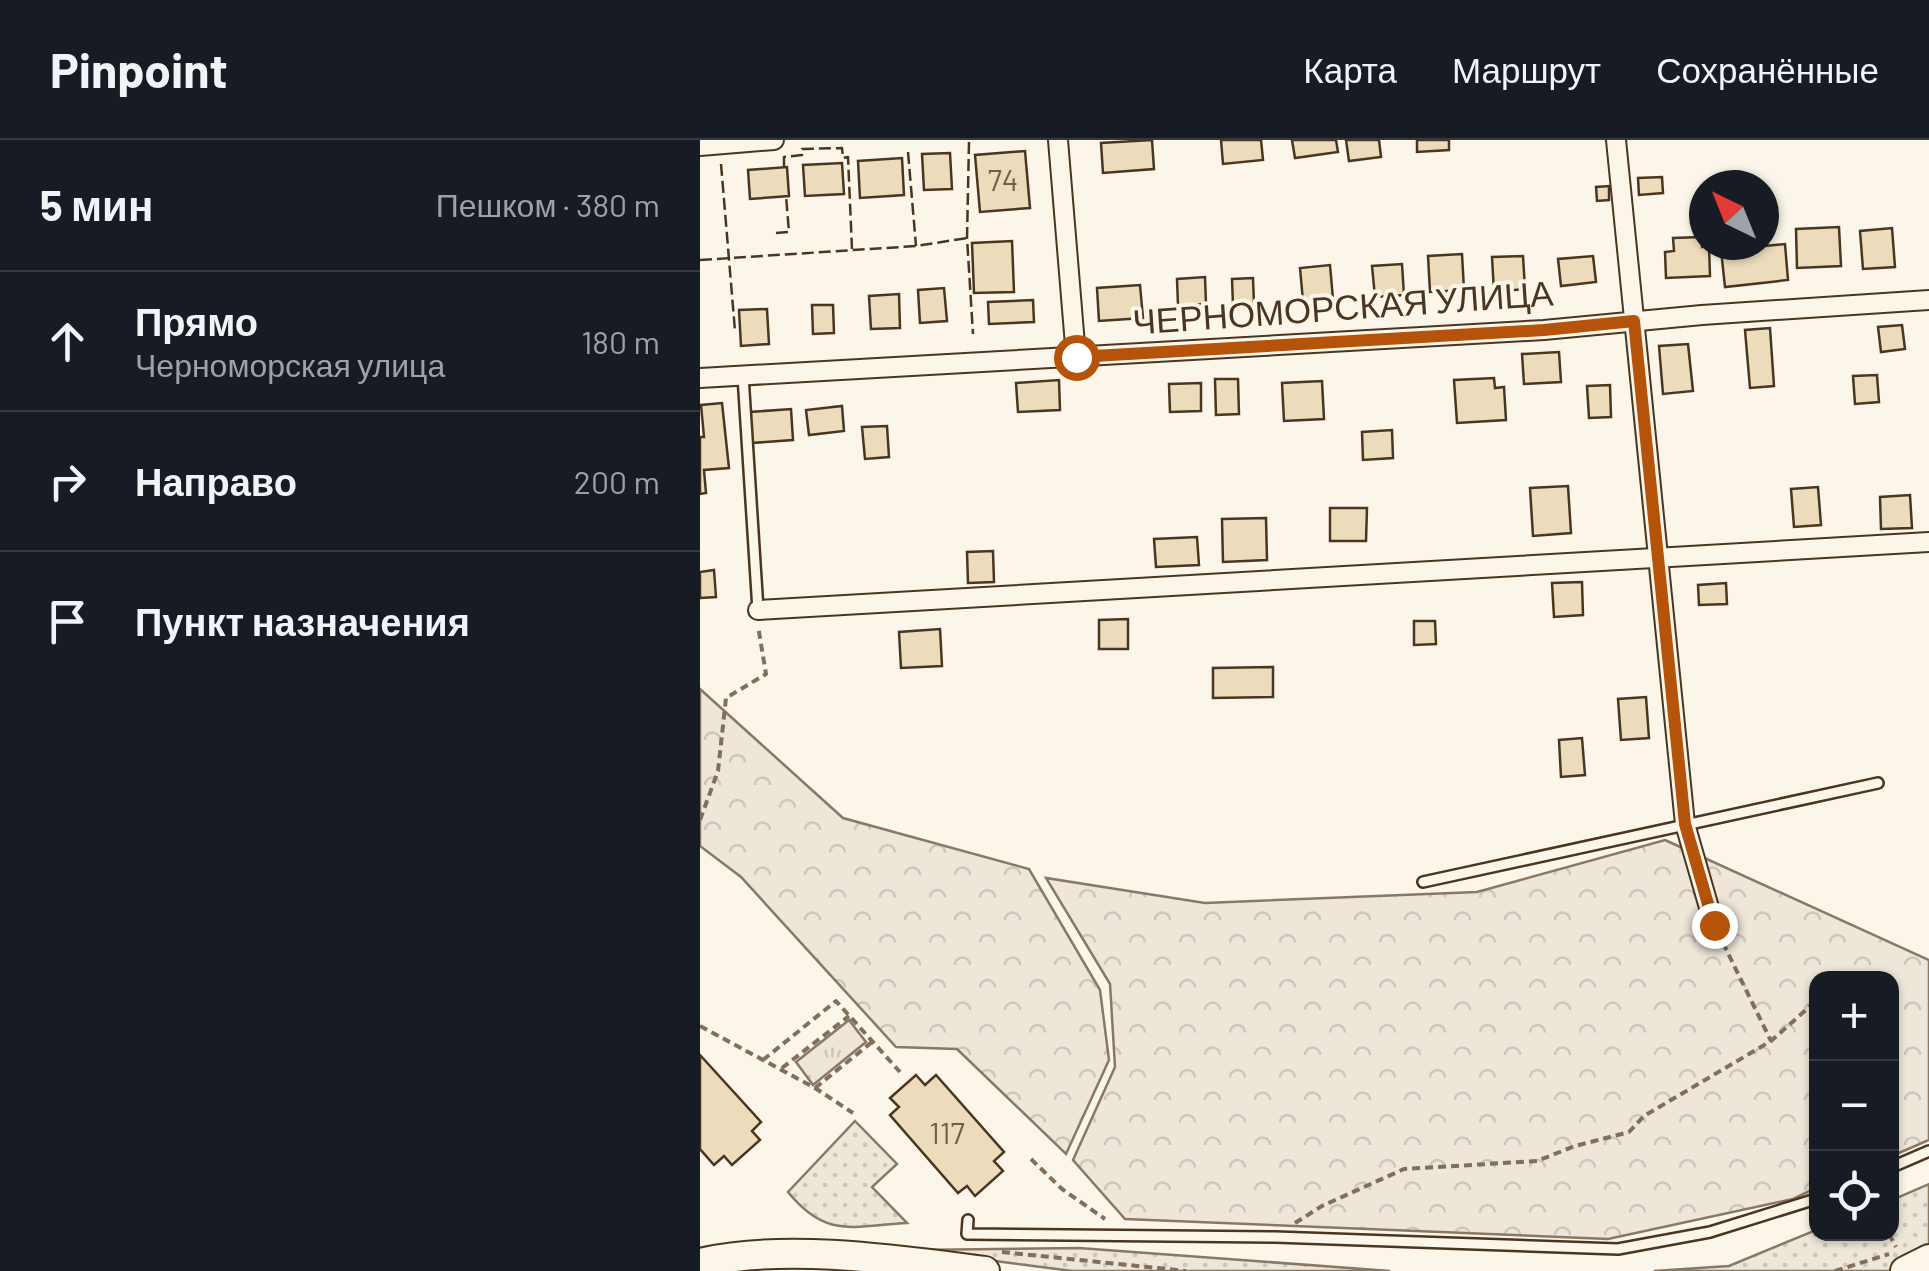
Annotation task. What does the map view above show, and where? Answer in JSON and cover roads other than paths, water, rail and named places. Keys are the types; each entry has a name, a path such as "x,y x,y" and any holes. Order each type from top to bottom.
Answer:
{"main road":[{"path":"700,1263 737,1254 989,1261"},
{"path":"1905,1271 1929,1259"}],"street":[{"path":"700,146 774,140"},
{"path":"1058,140 1076,357"},
{"path":"1616,140 1685,824 1714,925"},
{"name":"ЧЕРНОМОРСКАЯ УЛИЦА","path":"700,378 1544,330 1929,300"},
{"path":"758,610 1929,542"}],"lane":[{"path":"743,376 758,610"},
{"path":"1423,882 1878,783"},
{"path":"1899,1164 1929,1150"},
{"path":"968,1220 967,1234 1274,1237 1618,1249 1710,1232 1809,1201"}]}
